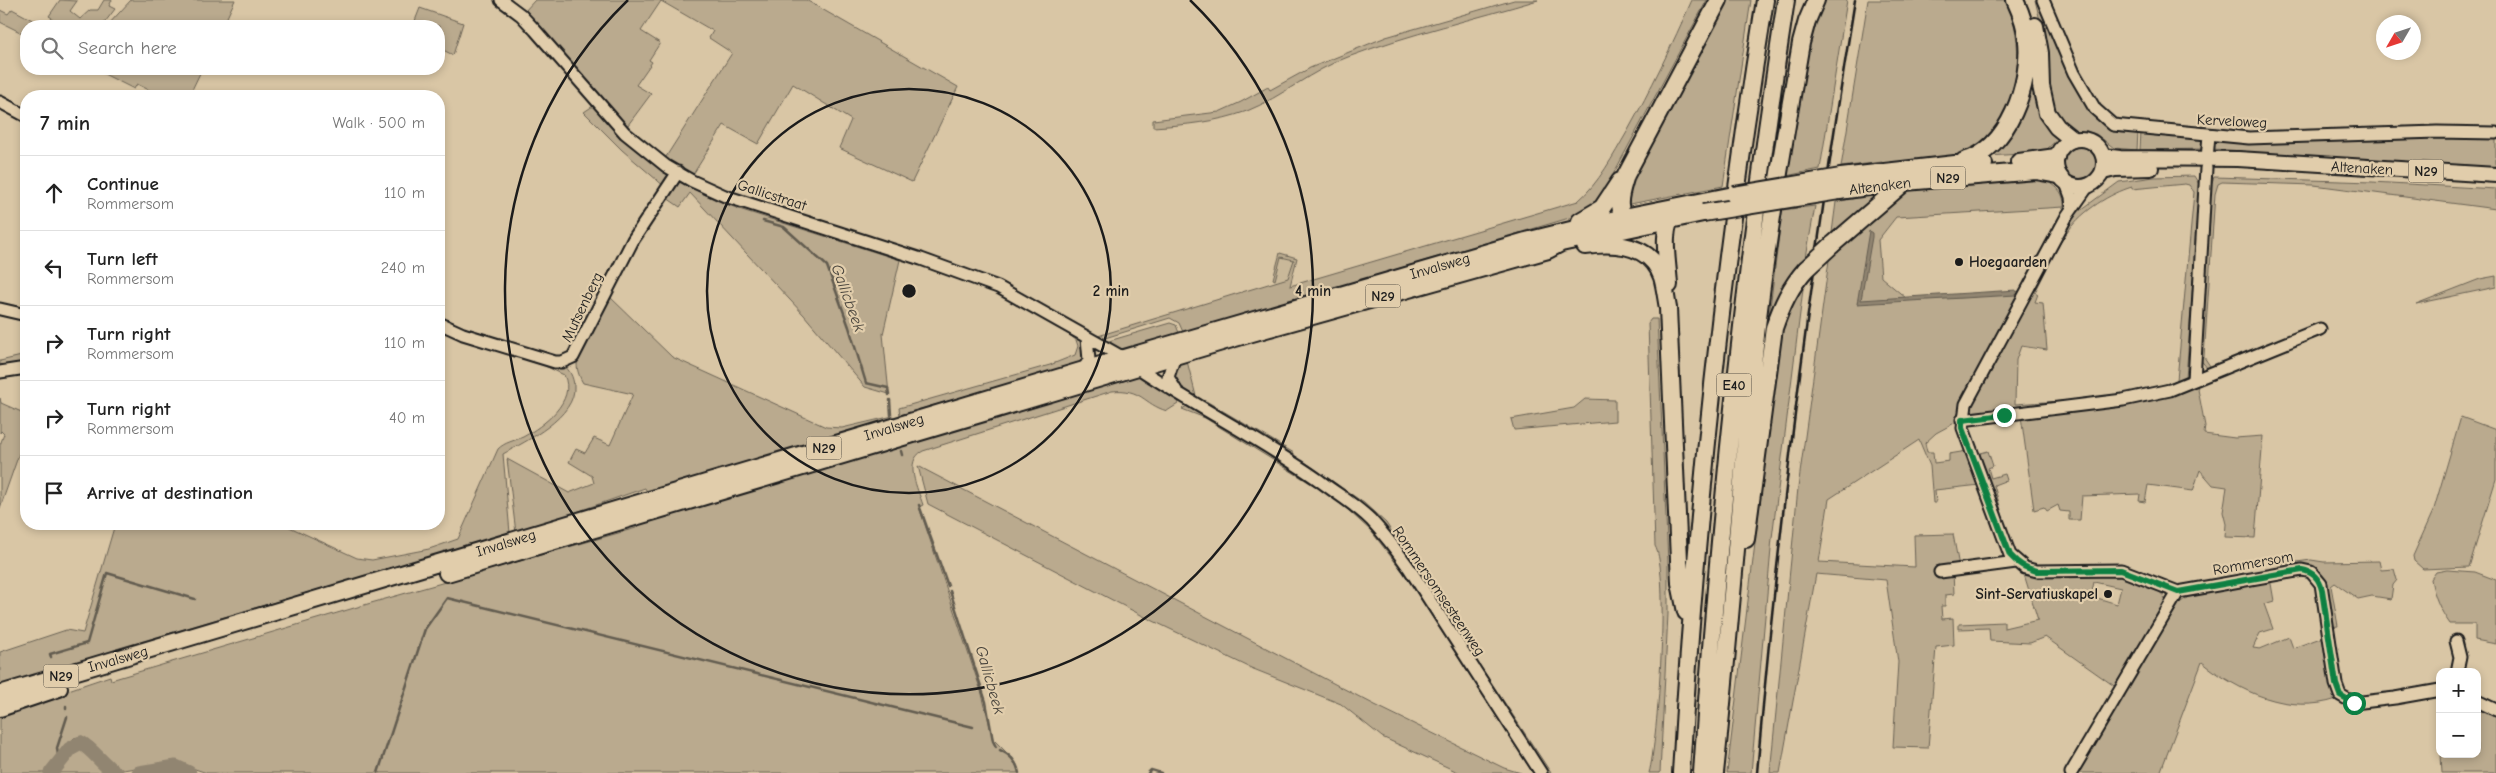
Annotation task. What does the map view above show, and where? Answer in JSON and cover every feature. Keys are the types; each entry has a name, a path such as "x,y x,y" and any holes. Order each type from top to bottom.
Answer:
{"highway":[{"path":"1558,232 1567,225 1589,218 1602,208 1626,175 1719,0"},
{"name":"E40","path":"1681,773 1690,626 1706,431 1746,113 1765,0"},
{"name":"E40","path":"1702,773 1711,632 1736,370 1754,223 1786,0"},
{"path":"1715,773 1728,655 1738,507 1770,226 1801,43 1807,21 1816,0"},
{"path":"1955,164 1984,154 2001,137 2021,91 2026,70 2027,41 2025,26 2016,0"},
{"path":"2028,0 2033,15 2040,53 2041,86 2047,113 2057,127 2072,140"},
{"name":"Altenaken","path":"1704,207 1955,164 1968,166 2038,161 2056,156"},
{"name":"Altenaken","path":"1840,184 1905,182 2036,171 2062,179"},
{"path":"1626,175 1619,195 1628,222"},
{"path":"1728,655 1734,640 1770,346 1782,304 1792,285 1806,269 1905,182"},
{"path":"1668,308 1670,290 1666,235 1669,219 1679,206"},
{"name":"Invalsweg","path":"0,694 1083,370 1175,356 1548,250 1561,243 1679,206 1704,207"},
{"name":"Invalsweg","path":"0,708 126,667 1558,232 1628,222 1669,219 1704,207"},
{"path":"1548,250 1613,244 1630,247 1642,252 1659,269 1668,308 1680,583 1690,626"}],"main road":[{"path":"2083,139 2094,143 2103,156 2103,172 2098,179 2088,186 2078,188 2062,179 2056,156 2062,146 2072,140 2083,139"},
{"name":"Altenaken","path":"2103,156 2207,163 2289,164 2496,175"},
{"name":"Altenaken","path":"2103,172 2207,163"}],"street":[{"name":"Gallicstraat","path":"501,0 521,15 535,30 625,133 678,172 726,196 921,259 998,287 1130,362"},
{"name":"Kerveloweg","path":"2043,0 2074,73 2095,110 2113,125 2209,135 2288,138 2437,132 2496,133"},
{"path":"0,102 20,113"},
{"path":"2194,380 2209,135"},
{"name":"Mutsenberg","path":"445,326 462,334 555,362 562,362 573,357 633,240 678,172"},
{"path":"2062,179 2071,197 2072,208"},
{"path":"2071,773 2178,592 2121,570 2037,571 2025,568 2016,562 2010,555 1962,428 1962,420 1966,404 2072,208 2088,186"},
{"path":"0,309 20,314"},
{"path":"1962,420 2123,400 2170,390 2320,329"},
{"path":"1083,370 1089,360 1087,338"},
{"path":"1175,356 1168,377 1178,393"},
{"name":"Rommersomsesteenweg","path":"1130,362 1290,460 1354,505 1380,530 1409,568 1541,773"},
{"path":"0,372 20,369"},
{"path":"1940,572 2016,562"},
{"name":"Rommersom","path":"2178,592 2302,570 2311,572 2318,580 2322,590 2336,684 2340,695 2354,703 2436,691"},
{"path":"2456,641 2460,657 2458,668"},
{"path":"2481,703 2496,710"}],"shaded area":[{"path":"60,0 77,1 70,11 80,19 90,10 98,10 104,0 112,0 109,6 115,9 107,20 51,20 52,18 49,16"},
{"path":"131,0 235,0 226,20 113,20"},
{"path":"535,0 806,0 958,87 912,182 839,148 851,120 793,84 758,144 724,125 692,176 664,160 732,53 709,38 713,31 661,1 641,31 660,43 649,60 652,62 636,85 651,94 625,129 524,12"},
{"path":"1514,0 1538,0 1418,34 1348,57 1322,69 1260,105 1236,115 1201,122 1153,127 1153,120 1219,112 1268,87 1270,90 1310,68 1386,37"},
{"path":"1692,0 1707,0 1609,182 1597,201 1576,216 1191,330 1183,332 1179,323 1170,318 1105,338 1098,336 1288,278 1294,260 1281,257 1275,280 1273,279 1280,253 1297,258 1290,286 1578,201 1599,178 1627,132 1661,67"},
{"path":"1725,0 1751,0 1723,186 1625,205 1635,171"},
{"path":"1825,0 1847,0 1820,169 1786,176 1808,40"},
{"path":"1868,0 2006,0 2016,33 2017,66 2014,82 2010,98 1993,133 1975,154 1882,166 1882,162 1841,167"},
{"path":"2035,0 2040,0 2096,114 2138,131 2137,150 2114,148 2096,134 2086,131 2075,132 2058,122 2050,101 2047,49"},
{"path":"420,8 463,23 453,55 445,51 445,20 415,20"},
{"path":"12,9 32,20 20,20 20,32 0,22 0,10 8,14"},
{"path":"2030,63 2060,137 2046,150 2039,153 1987,156"},
{"path":"106,75 199,75 192,90 149,90 137,84 134,89"},
{"path":"593,106 669,173 665,187 622,150 584,112"},
{"path":"2141,131 2200,138 2204,140 2203,149 2140,150"},
{"path":"2496,135 2496,167 2248,156 2242,151 2213,149 2216,139"},
{"path":"2080,145 2093,151 2099,164 2093,177 2080,183 2067,177 2061,164 2067,151"},
{"path":"2194,176 2200,186 2186,378 2182,382 2146,393 1973,414 1970,408 2074,215 2119,182 2154,177","holes":["2189,185 2194,192 2177,380 2138,392 2098,398 2015,404 2016,360 2021,346 2047,350 2043,303 2035,302 2038,294 2035,292 2059,244 2075,223 2097,204 2132,187 2132,189"]},
{"path":"2214,177 2372,182 2496,189 2496,209 2314,185 2222,182 2218,184 2215,194 2204,357 2212,369 2208,369 2199,358 2209,193"},
{"path":"2039,179 2058,188 2063,197 2064,207 1896,217 1878,240 1881,277 1906,298 2023,291 1960,420 1936,433 1925,443 1927,452 1933,452 1934,463 1949,461 1949,454 1967,451 1980,485 1935,490 1936,503 1933,503 1930,466 1919,440 1829,499 1819,562 1915,567 1914,535 1953,534 1960,572 1953,572 1954,594 1945,595 1945,606 1941,606 1942,619 1953,618 1954,645 1936,647 1928,748 1893,747 1898,662 1886,580 1816,574 1780,773 1770,773 1798,488 1829,260 1907,190"},
{"path":"675,180 739,209 900,260 883,334 889,394 865,387 804,315 690,193 680,207 664,196"},
{"path":"1887,192 1831,240 1836,202"},
{"path":"1815,206 1805,263 1765,349 1782,210"},
{"path":"1869,231 1872,233 1872,237 1861,300 2016,290 2016,295 1857,304"},
{"path":"1281,257 1294,260 1288,278 1274,283"},
{"path":"2496,276 2496,287 2416,304 2480,279"},
{"path":"1803,289 1772,538 1751,773 1727,773 1778,355 1788,310"},
{"path":"609,296 672,357 826,427 842,428 893,416 893,419 647,492 645,488 516,533 507,459 569,493 594,483 592,476 569,462 576,449 585,453 594,438 610,445 633,394 583,383 578,372 578,356 581,348"},
{"path":"1019,301 1082,339 1084,360 1080,363 900,415 899,408 1050,365 1075,355 1078,346 1076,340 1056,325 1015,303"},
{"path":"1651,319 1657,319 1668,563 1668,614 1660,773 1649,773 1659,693 1662,620 1662,587 1655,546 1648,323"},
{"path":"1170,323 1176,325 1179,333 1122,351 1102,343"},
{"path":"522,355 563,365 571,374 574,385 573,397 559,417 536,435 503,454 510,533 116,649 117,654 0,689 0,652 66,630 83,633 113,530 296,530 357,558 372,560 429,549 458,539 498,449 507,443 523,437 556,412 566,394 567,385 564,375"},
{"path":"20,356 20,366 0,368 0,361"},
{"path":"1187,361 1197,400 1182,391 1174,383 1173,367 1176,363"},
{"path":"1138,375 1144,376 1180,399 1178,404 1167,411 1136,394 1112,391 923,451 914,461 914,476 923,505 919,507 982,694 993,739 1014,760 1019,773 207,773 174,762 123,770 112,763 88,739 82,736 74,738 44,773 0,773 0,713 110,676 111,680 371,603 636,528 636,525"},
{"path":"2197,384 2205,426 2204,434 2235,438 2263,436 2255,538 2225,537 2226,524 2223,512 2227,487 2213,485 2200,470 2193,491 2148,485 2145,502 2139,501 2140,494 2082,496 2080,520 2069,520 2069,512 2060,511 2058,505 2047,511 2044,507 2034,510 2021,416"},
{"path":"0,398 1,403 20,411 20,451 0,508 0,445 4,434 1,431 0,433"},
{"path":"1585,399 1615,400 1615,421 1514,430 1511,419 1574,408"},
{"path":"1206,401 1294,453 1294,456 1292,457 1203,403"},
{"path":"1192,406 1345,501 1391,548 1537,773 1533,773 1403,572 1371,531 1336,499 1205,418 1182,409"},
{"path":"2461,417 2496,430 2496,479 2469,567 2423,569 2414,561 2413,556 2434,509"},
{"path":"1969,428 1977,454 1988,451 1993,466 1988,468 1991,478 2005,474 2007,480 1994,485 2012,550 1966,429"},
{"path":"1302,460 1364,503 1386,523 1551,773 1546,773 1390,536 1300,462"},
{"path":"918,466 1375,705 1504,768 1521,773 1460,773 1382,737 1341,704 1251,668 1143,616 928,504"},
{"path":"2311,560 2324,562 2379,561 2381,570 2394,569 2397,580 2393,585 2391,599 2372,596 2358,599 2335,583 2331,586 2338,626 2331,627 2324,582 2280,569 2279,566"},
{"path":"2447,570 2475,572 2496,580 2496,644 2475,640 2475,624 2450,624 2446,619 2440,608 2431,579 2436,572"},
{"path":"2023,571 2080,571 2124,576 2143,582 2158,590 2167,602 2117,688 2045,637 2030,643 1990,641 1989,628 1959,629 1959,624 2004,622 2004,628 2038,620","holes":["2094,582 2121,588 2117,604 2091,596"]},
{"path":"2270,578 2274,601 2264,604 2273,629 2260,633 2253,648 2260,649 2289,637 2293,648 2326,636 2337,699 2301,704 2265,698 2232,683 2202,662 2160,773 2076,773 2178,604 2195,592"},
{"path":"2481,707 2496,714 2496,773 2442,773 2441,758 2481,758"},
{"path":"82,748 90,753 107,773 58,773 74,752"}],"waterway":[{"name":"Gallicbeek","path":"763,221 784,227 827,266 849,327 866,383 888,388 889,395"},
{"name":"Gallicbeek","path":"890,400 891,415"},
{"name":"Gallicbeek","path":"901,451 902,455"},
{"name":"Gallicbeek","path":"919,505 948,586"},
{"path":"51,657 50,654 87,643 107,573 195,599"},
{"name":"Gallicbeek","path":"950,591 986,702 993,741 996,747"},
{"path":"378,773 425,629 447,598 973,727"},
{"path":"59,763 57,748 67,717"},
{"path":"51,773 70,749 81,743 116,773"},
{"name":"Gallicbeek","path":"1000,750 1013,759 1019,773"},
{"path":"139,773 176,767 189,773"},
{"path":"168,769 169,773"},
{"path":"1148,773 1151,770 1161,773"}],"railway":[{"path":"1757,773 1776,579 1811,289 1855,0"}],"place":[{"name":"Hoegaarden","path":"1959,262"},
{"name":"Sint-Servatiuskapel","path":"2108,594"}],"route":[{"path":"2004,415 1962,420 1962,428 2010,555 2016,562 2025,568 2037,571 2121,570 2178,592 2302,570 2311,572 2321,584 2336,684 2340,695 2354,703"}]}
